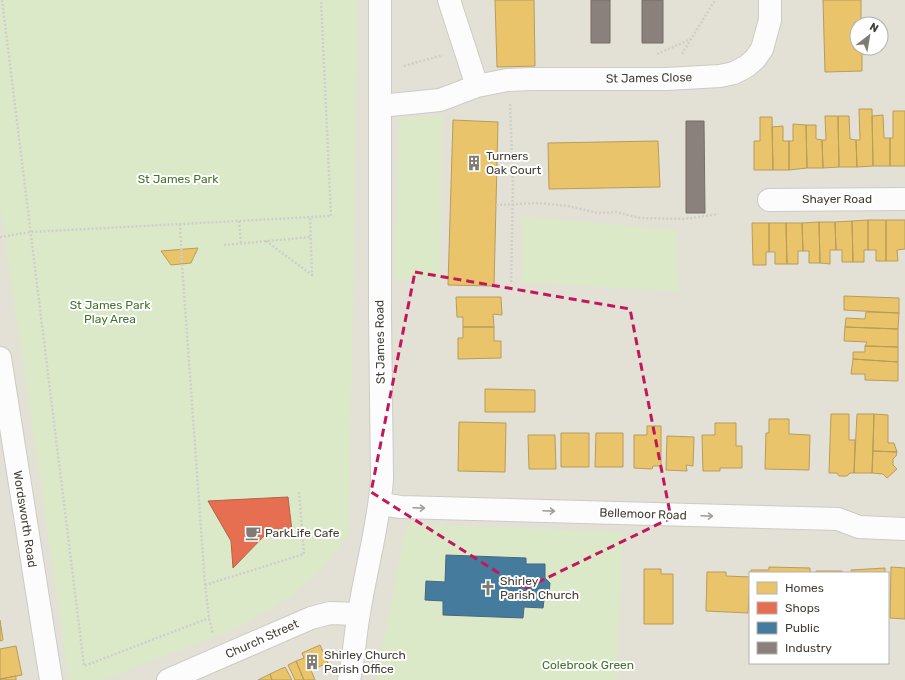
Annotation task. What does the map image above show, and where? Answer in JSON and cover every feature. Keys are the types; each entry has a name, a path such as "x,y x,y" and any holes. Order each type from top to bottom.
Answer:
{"street":[{"name":"St James Road","path":"349,680 358,614 380,504 382,479 380,317 380,0"},
{"path":"449,0 477,86"},
{"name":"St James Close","path":"380,106 440,100 477,86 507,80 531,78 667,79 720,76 747,66 755,59 762,49 770,20 770,0"},
{"name":"Shayer Road","path":"768,200 905,199"},
{"name":"Wordsworth Road","path":"0,358 51,680"},
{"name":"Bellemoor Road","path":"380,504 401,507 838,519 860,527 905,529"},
{"name":"Church Street","path":"168,680 311,618 330,613 358,614"}],"path":[{"path":"2,0 84,666 210,618"},
{"path":"0,237 31,232 331,216 321,0"},
{"path":"667,79 715,0"},
{"path":"380,71 410,65 464,47"},
{"path":"507,80 511,113 511,284"},
{"path":"496,205 512,203 538,203 568,206 598,213 616,212 640,218 685,219 718,214"},
{"path":"266,241 312,275 310,217"},
{"path":"239,221 241,243"},
{"path":"180,224 205,585 210,618 219,658"},
{"path":"224,245 311,237"},
{"path":"205,585 304,554 299,492"}],"highlighted area":[{"path":"415,272 630,309 671,518 524,589 371,492"}],"shaded area":[{"path":"0,0 905,0 905,680 0,680"}],"green space":[{"name":"St James Park","path":"0,0 358,0 349,534 319,572 288,598 236,629 101,680 69,680 0,206"},
{"path":"443,116 440,278 394,279 399,117"},
{"path":"521,216 677,230 679,291 522,283"},
{"name":"Colebrook Green","path":"406,524 623,532 617,680 376,680"}],"building: Homes":[{"path":"495,0 534,0 535,66 497,67"},
{"path":"823,0 861,0 861,16 849,16 849,56 862,56 862,71 825,72"},
{"path":"859,109 872,109 873,166 857,167 856,140 860,140"},
{"path":"893,111 905,111 905,166 890,166 890,138 893,138"},
{"path":"883,115 884,138 890,138 890,166 873,166 872,116"},
{"path":"825,116 838,116 839,167 823,168 822,140 826,140"},
{"path":"838,116 849,116 850,139 856,140 857,167 839,167"},
{"path":"760,117 772,117 773,170 754,170 754,141 760,141"},
{"name":"Turners Oak Court","path":"453,120 498,122 494,286 448,285"},
{"path":"793,124 806,125 807,168 789,170 789,141 793,141"},
{"path":"806,125 816,125 816,139 822,140 823,168 807,168"},
{"path":"783,126 783,141 789,141 789,170 773,170 772,127"},
{"name":"Turners Oak Court","path":"658,141 660,187 549,189 548,143"},
{"path":"868,220 886,220 886,261 876,261 876,250 868,250"},
{"path":"868,220 868,250 864,250 864,262 853,262 852,221"},
{"path":"886,220 905,220 905,249 897,250 898,261 886,261"},
{"path":"852,221 853,262 842,262 842,250 836,250 835,222"},
{"path":"819,222 835,222 836,250 830,250 830,264 820,263"},
{"path":"819,222 820,263 809,263 809,251 803,251 802,223"},
{"path":"752,223 769,223 769,252 766,252 766,265 753,265"},
{"path":"769,223 786,223 787,264 775,264 775,252 769,252"},
{"path":"786,223 802,223 803,251 798,251 798,264 787,264"},
{"path":"198,248 191,263 171,265 161,251"},
{"path":"844,296 899,298 899,313 844,310"},
{"path":"456,297 501,297 502,315 493,314 494,327 463,327 463,317 457,317"},
{"path":"866,312 899,313 898,329 845,327 846,318 865,319"},
{"path":"463,327 494,327 494,341 501,341 501,358 458,359 458,338 463,338"},
{"path":"845,327 898,329 898,347 865,346 867,342 844,341"},
{"path":"865,346 898,347 898,362 853,359 853,352 865,352"},
{"path":"853,359 898,362 898,381 865,380 865,374 851,374"},
{"path":"485,389 535,390 535,412 485,412"},
{"path":"831,414 849,414 849,440 855,440 854,473 850,473 847,476 839,476 837,473 829,473"},
{"path":"857,414 874,414 872,473 854,473"},
{"path":"874,414 888,415 888,443 894,443 897,452 873,451"},
{"path":"769,419 789,419 789,434 810,435 809,470 765,469 766,433 769,433"},
{"path":"459,422 506,423 505,472 458,471"},
{"path":"715,423 736,423 736,446 742,446 742,468 720,468 720,471 703,471 702,435 715,435"},
{"path":"647,426 661,426 661,466 653,466 652,469 634,468 634,435 647,435"},
{"path":"561,433 589,433 589,467 561,467"},
{"path":"596,433 623,433 623,467 595,467"},
{"path":"528,435 555,435 556,469 529,469"},
{"path":"667,436 694,437 693,466 686,465 687,471 666,470"},
{"path":"873,451 897,452 893,459 893,465 897,469 887,478 883,474 872,473"},
{"path":"769,567 810,568 810,572 751,572 751,570 769,570"},
{"path":"891,567 905,568 905,619 890,618"},
{"path":"885,568 885,572 852,572 851,570"},
{"path":"644,569 661,569 661,574 673,574 673,624 644,624"},
{"path":"816,571 842,571 842,572"},
{"path":"707,572 726,572 726,576 749,577 748,613 706,611"},
{"path":"0,620 3,640 0,641"},
{"name":"Shirley Church Parish Office","path":"320,645 328,663 311,670 315,680 304,680 296,661 304,658 302,653"},
{"path":"16,646 22,675 0,679 0,649"},
{"path":"296,661 304,680 295,680 288,665"},
{"path":"285,667 292,680 272,680 270,674"},
{"path":"270,674 272,680 258,680"},
{"path":"16,676 16,680 0,680 0,679"}],"building: Shops":[{"name":"ParkLife Cafe","path":"288,497 292,531 265,535 233,568 231,541 208,501"}],"building: Public":[{"name":"Shirley Parish Church","path":"446,555 526,558 526,564 545,564 545,578 550,583 549,593 544,600 543,608 524,607 523,618 443,615 443,601 425,600 426,581 445,582"}],"building: Industry":[{"path":"591,0 610,0 610,43 591,43"},
{"path":"642,0 663,0 663,43 642,43"},
{"path":"686,121 704,121 705,213 686,213"}],"place":[{"name":"Turners Oak Court","path":"474,163"},
{"name":"ParkLife Cafe","path":"253,533"},
{"name":"Shirley Parish Church","path":"488,588"},
{"name":"Shirley Church Parish Office","path":"312,662"}],"park label":[{"name":"St James Park Play Area","path":"110,312"}]}
